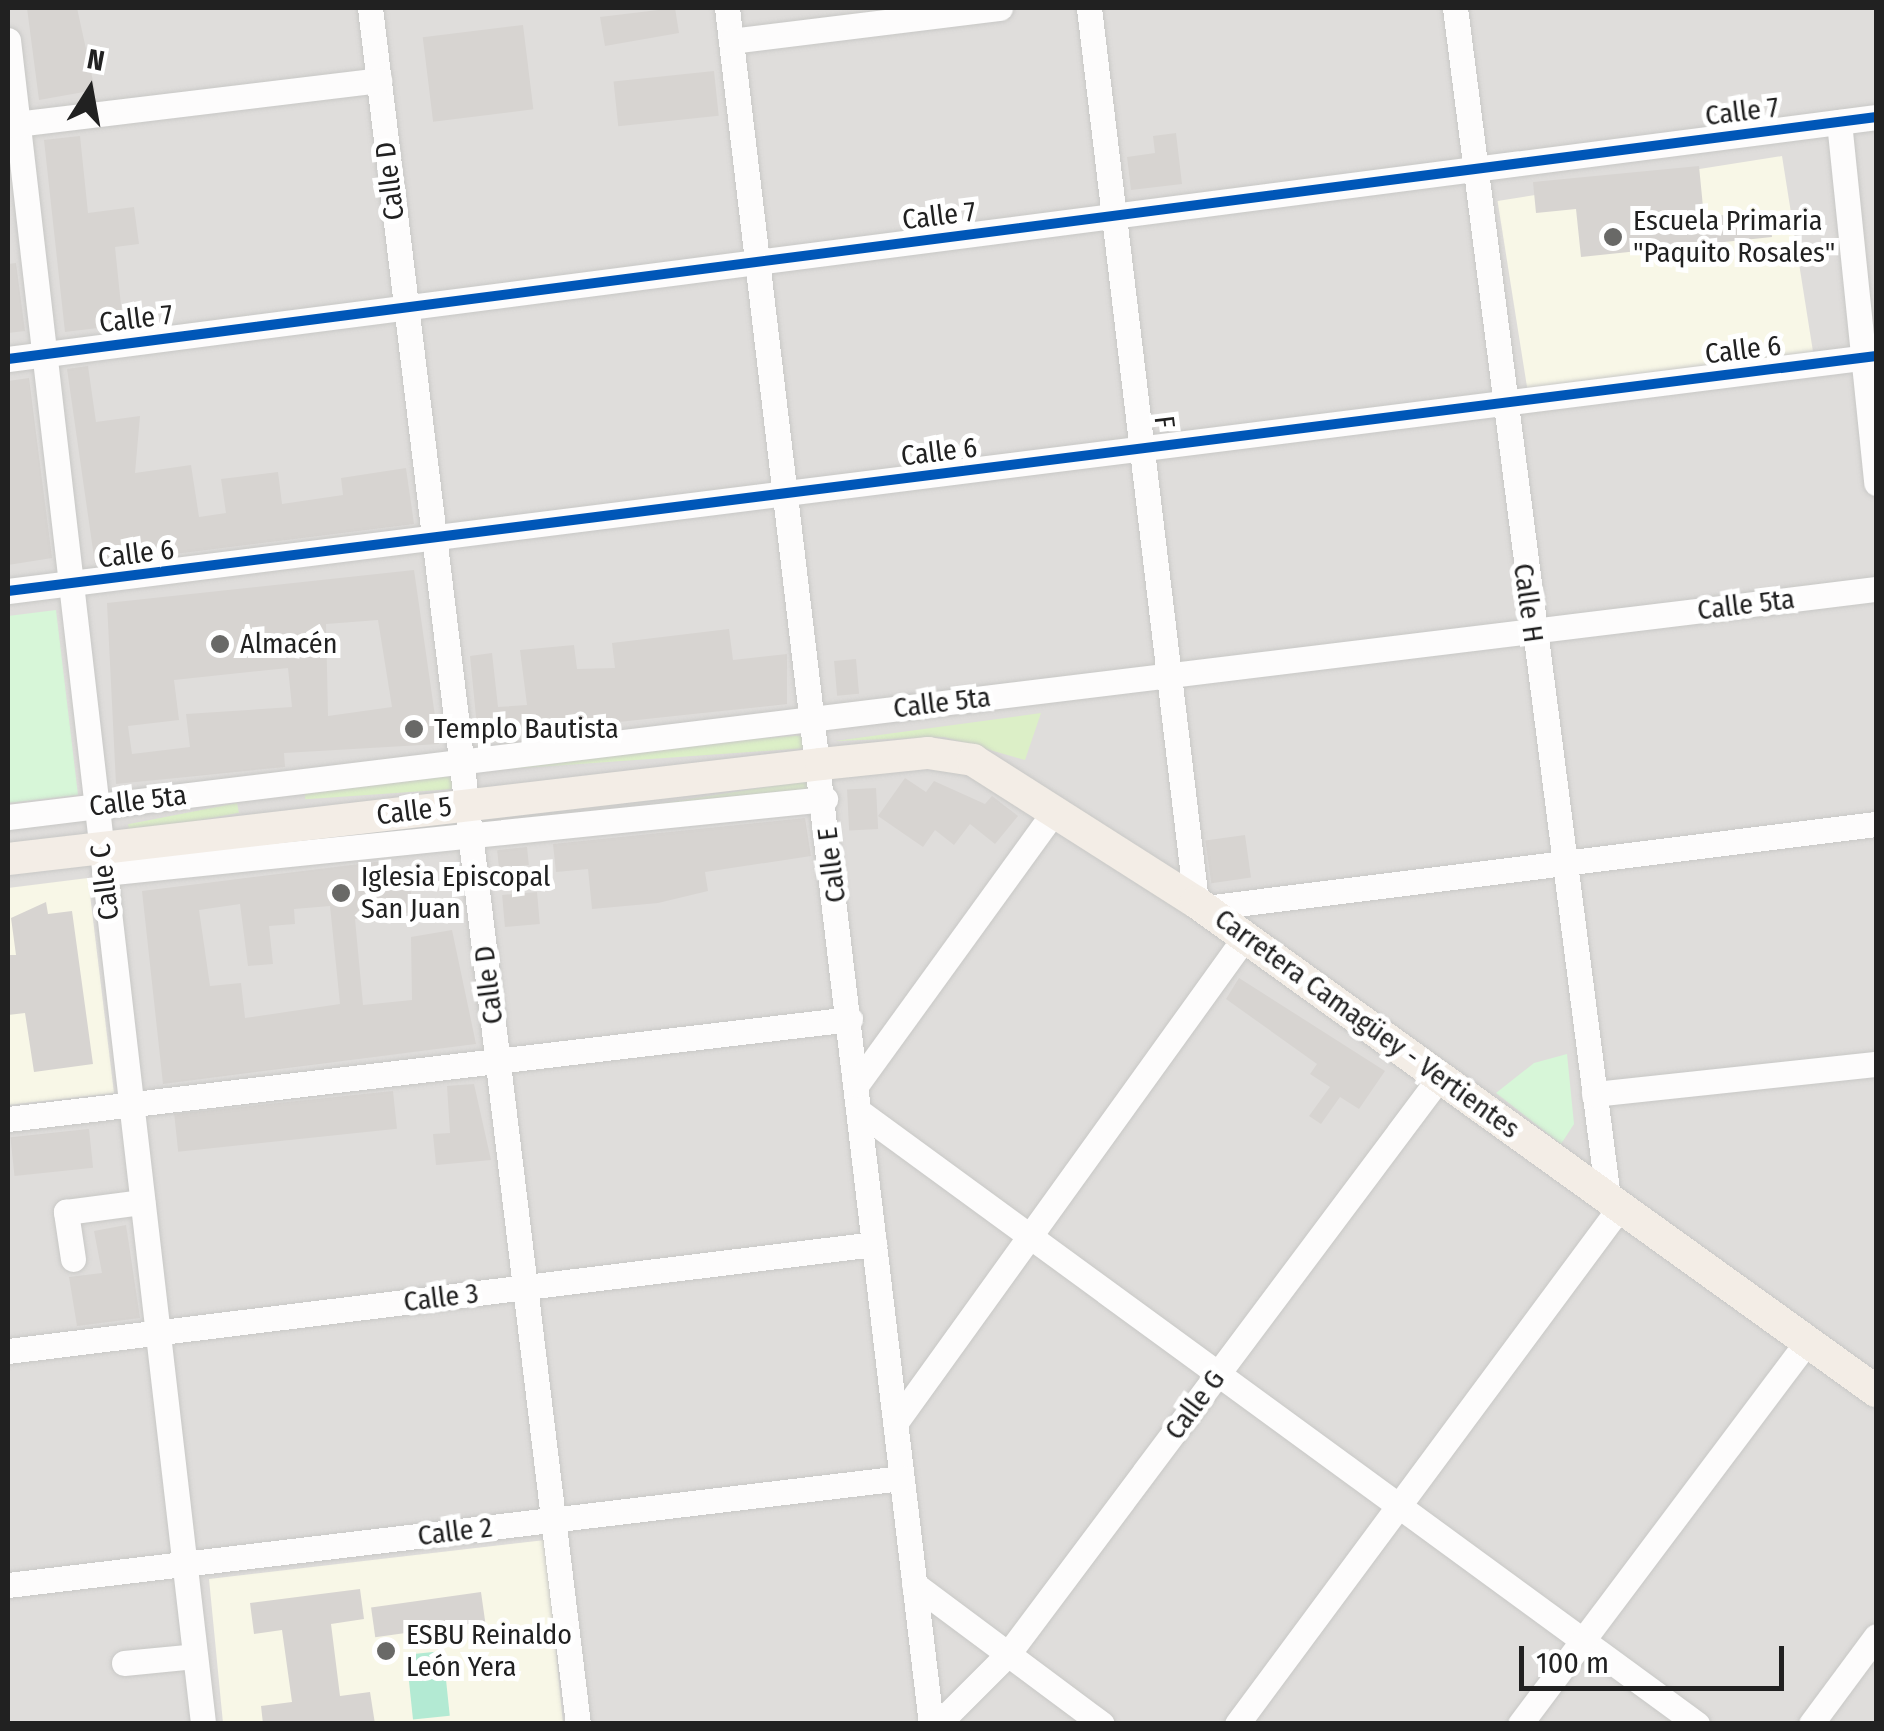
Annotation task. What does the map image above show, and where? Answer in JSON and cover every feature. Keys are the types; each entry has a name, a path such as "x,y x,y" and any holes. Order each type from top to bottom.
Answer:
{"main road":[{"name":"Carretera Camagüey - Vertientes","path":"820,764 954,756 1056,808 1201,905 1876,1392"},
{"name":"Calle 5","path":"8,859 102,861 469,821 820,764"}],"street":[{"name":"Calle D","path":"370,8 578,1724"},
{"name":"Calle E","path":"727,8 815,719 930,1724"},
{"path":"731,41 1000,8"},
{"name":"F","path":"1089,8 1201,905"},
{"name":"Calle H","path":"1455,8 1501,403 1594,1094 1614,1203"},
{"name":"Calle C","path":"8,40 12,124 44,354 202,1724"},
{"path":"12,124 378,80"},
{"name":"Calle 7","path":"8,359 1876,117"},
{"path":"1839,122 1869,356 1876,483"},
{"name":"Calle 6","path":"8,592 1869,356"},
{"name":"Calle 5ta","path":"8,818 1876,589"},
{"name":"Calle 5","path":"469,821 824,799"},
{"path":"857,1084 1056,808"},
{"path":"1201,905 1876,824"},
{"path":"896,1422 1034,1236 1245,937"},
{"path":"8,1119 850,1018"},
{"path":"1594,1094 1876,1064"},
{"name":"Calle G","path":"938,1724 1008,1654 1440,1077"},
{"path":"860,1112 1220,1370 1697,1724"},
{"path":"73,1259 66,1212 142,1202"},
{"path":"1236,1724 1400,1504 1614,1203"},
{"name":"Calle 3","path":"8,1352 874,1244"},
{"path":"1520,1724 1807,1342"},
{"name":"Calle 2","path":"8,1585 902,1478"},
{"path":"914,1584 1102,1724"},
{"path":"1810,1724 1876,1636"},
{"path":"124,1663 195,1656"}],"shaded area":[{"path":"8,8 1876,8 1876,1723 8,1723"},
{"path":"1782,156 1813,355 1529,400 1498,201"},
{"path":"88,878 114,1093 8,1105 8,888"},
{"name":"ESBU Reinaldo León Yera","path":"545,1540 563,1723 223,1723 209,1579"}],"green space":[{"path":"56,610 78,795 8,803 8,616"},
{"path":"1041,713 1025,760 944,737 835,741"},
{"path":"807,735 808,748 478,771 477,758"},
{"path":"453,776 454,789 305,799 304,786"},
{"path":"809,780 811,793 485,844 483,832"},
{"path":"237,803 239,813 130,834 128,824"},
{"path":"1567,1054 1574,1124 1561,1144 1496,1093 1534,1063"},
{"path":"443,1651 450,1716 413,1720 406,1655"}],"building":[{"path":"27,8 77,8 95,90 39,100"},
{"path":"675,8 679,33 605,46 600,17"},
{"path":"523,25 533,109 433,122 423,37"},
{"path":"714,71 719,116 618,126 614,82"},
{"path":"1176,133 1182,184 1131,190 1127,157 1155,153 1153,136"},
{"path":"80,136 88,213 134,207 139,244 115,247 123,325 65,332 44,140"},
{"path":"1699,166 1704,217 1769,211 1772,237 1581,257 1576,209 1536,213 1533,182"},
{"path":"16,263 25,331 8,333 8,264"},
{"path":"88,366 96,422 140,416 135,473 191,465 199,517 226,513 221,479 278,472 282,504 343,495 341,478 406,468 414,524 95,564 67,369"},
{"path":"29,378 52,558 8,565 8,381"},
{"path":"414,570 439,744 284,753 285,767 116,784 107,603","holes":["378,620 392,707 328,716 326,624","288,668 292,707 186,714 190,747 132,754 128,726 179,720 174,680"]},
{"path":"729,629 733,660 787,654 787,704 478,737 470,656 492,653 498,707 527,705 520,650 574,645 577,669 615,668 612,643"},
{"path":"856,659 859,694 837,696 834,661"},
{"path":"905,778 926,792 934,781 985,804 992,796 1018,816 995,844 970,824 954,845 935,830 923,847 878,816"},
{"path":"876,788 878,829 849,830 847,790"},
{"path":"805,818 811,856 705,872 708,891 658,903 592,909 588,869 556,872 553,844"},
{"path":"1245,835 1251,878 1211,883 1205,841"},
{"path":"527,847 529,865 499,868 497,850"},
{"path":"384,861 387,887 410,884 413,912 355,919 363,1005 412,1000 411,937 452,930 476,1044 163,1084 142,891","holes":["240,904 248,966 273,964 269,926 295,924 294,909 330,906 340,1004 245,1018 241,983 210,986 199,910"]},
{"path":"537,892 540,924 505,927 502,895"},
{"path":"46,902 48,914 72,911 93,1064 34,1072 25,1013 8,1015 8,955 16,955 11,918"},
{"path":"1239,978 1385,1071 1359,1109 1340,1097 1321,1124 1309,1116 1330,1087 1310,1074 1317,1064 1226,999"},
{"path":"474,1084 491,1160 436,1165 433,1134 450,1133 447,1086"},
{"path":"393,1091 397,1129 178,1152 174,1114"},
{"path":"89,1129 93,1168 15,1176 10,1137"},
{"path":"126,1225 140,1318 77,1326 69,1277 102,1273 94,1231"},
{"path":"360,1589 364,1619 331,1624 340,1696 370,1692 375,1724 263,1724 261,1706 292,1702 282,1630 254,1634 250,1603"},
{"path":"481,1592 485,1622 375,1637 371,1607"}],"cycle path":[{"path":"8,359 1876,117"},
{"path":"8,591 1876,356"}],"place":[{"name":"Escuela Primaria \"Paquito Rosales\"","path":"1613,237"},
{"name":"Almacén","path":"220,644"},
{"name":"Templo Bautista","path":"414,729"},
{"name":"Iglesia Episcopal San Juan","path":"341,893"},
{"name":"ESBU Reinaldo León Yera","path":"386,1651"}]}
